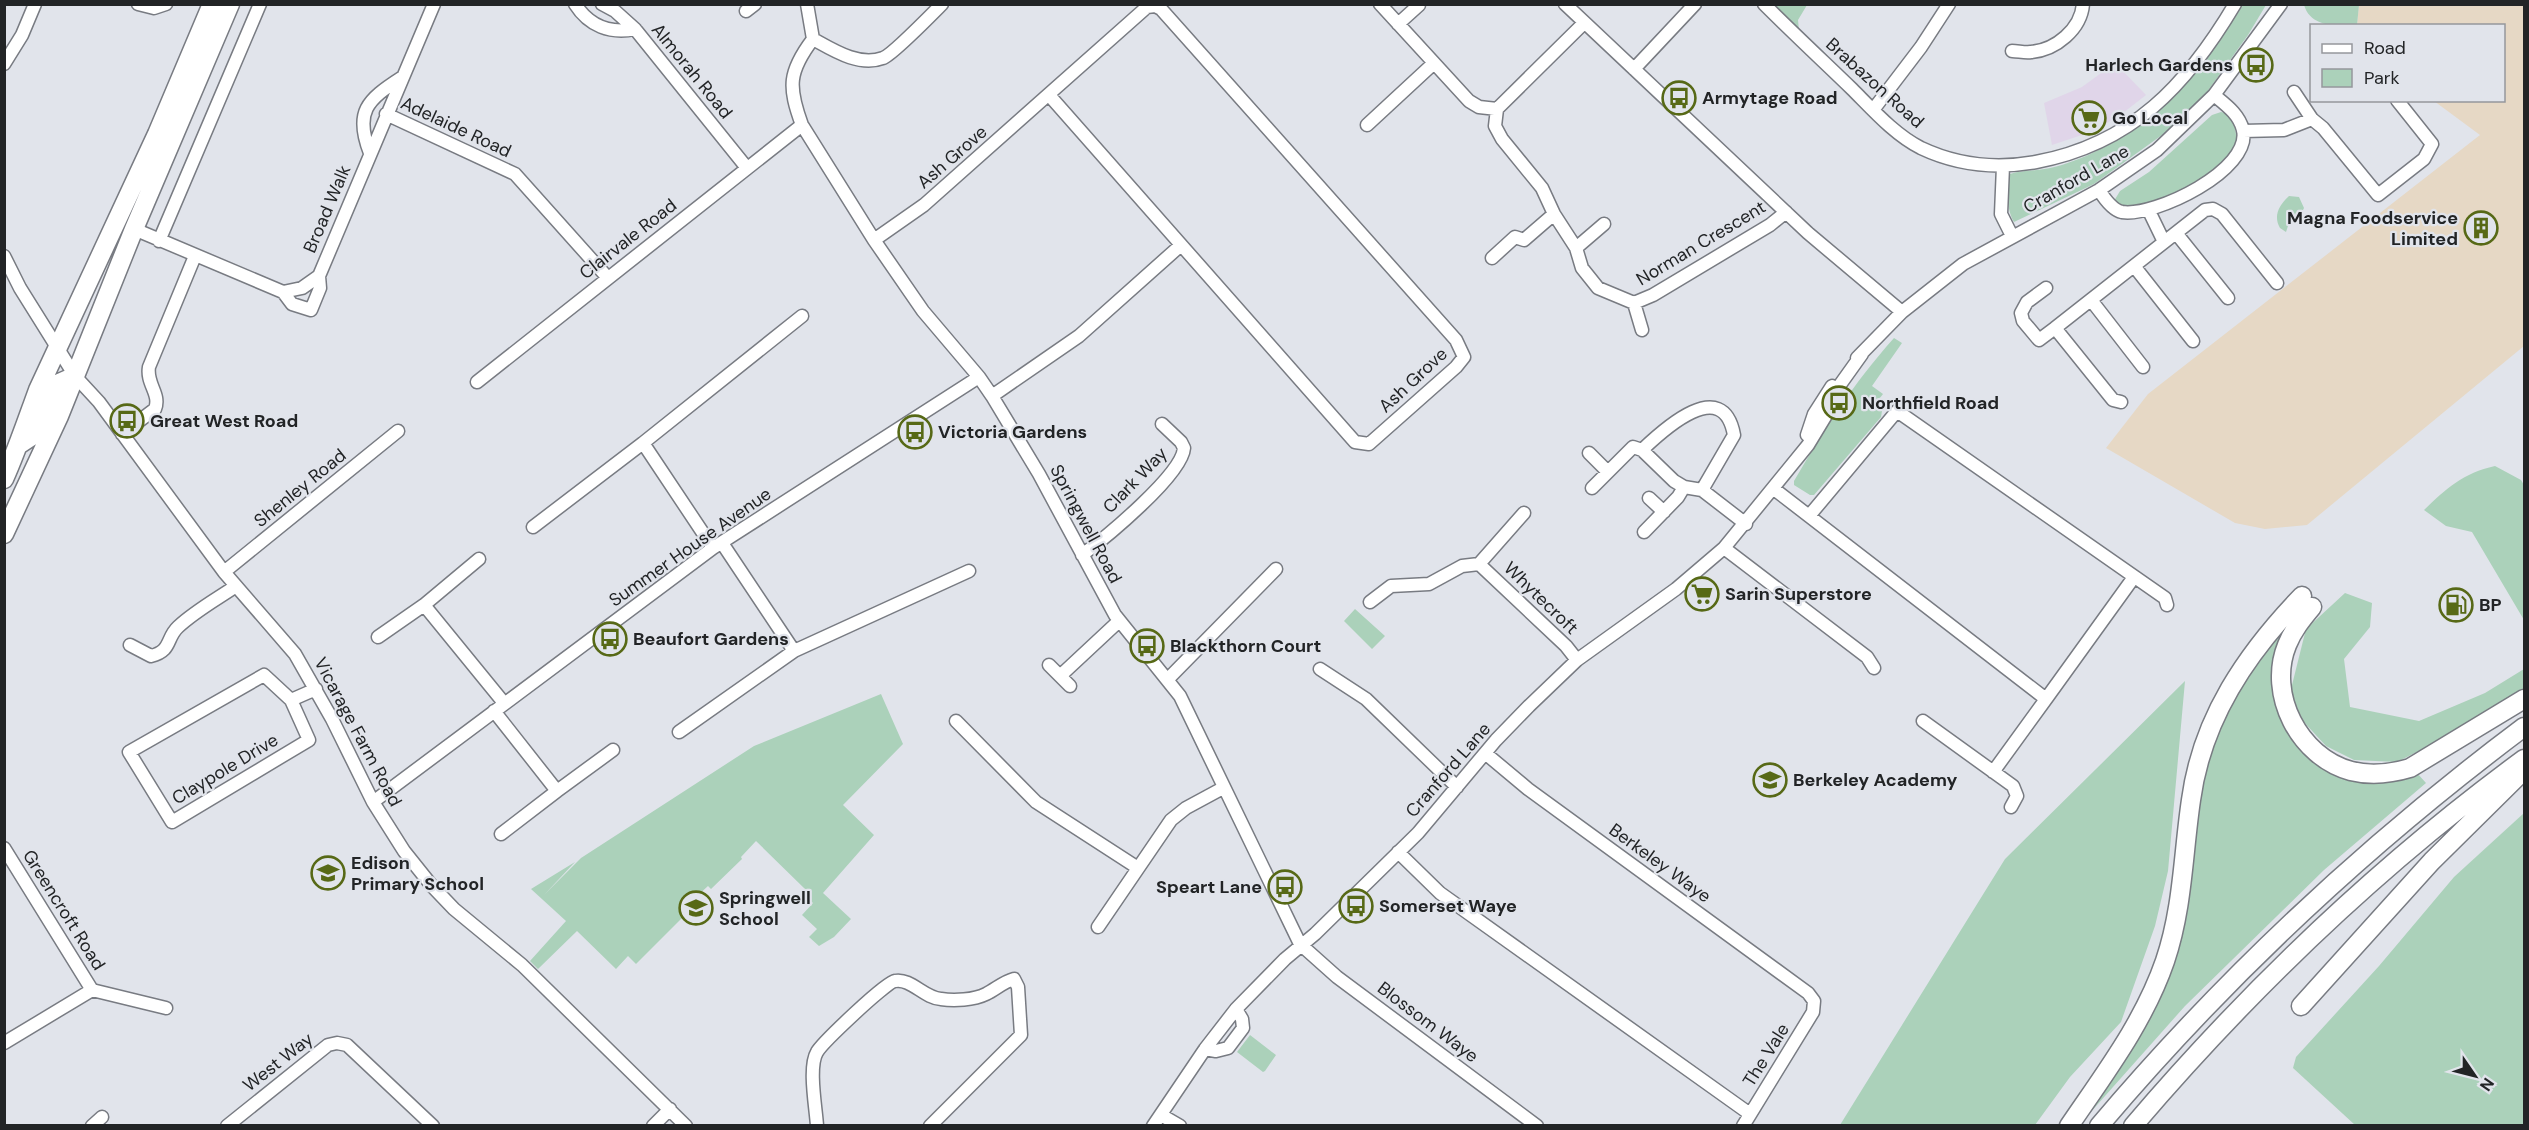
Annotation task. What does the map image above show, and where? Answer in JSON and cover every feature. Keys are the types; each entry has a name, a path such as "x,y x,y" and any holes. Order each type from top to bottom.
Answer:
{"highway":[{"path":"20,444 27,419 157,134 212,4"},
{"path":"4,534 75,376 134,229 230,4"},
{"path":"4,479 8,460 20,444 35,434 57,384 75,376"},
{"path":"2069,1125 2126,1042 2148,1002 2165,961 2180,903 2195,776 2200,756 2220,706 2244,663 2307,601 2286,647 2280,688 2293,724 2302,738 2331,762 2349,770 2370,774 2389,774 2410,768 2524,699"},
{"path":"2099,1125 2137,1081 2287,927 2371,850 2460,775 2524,727"},
{"path":"2133,1125 2219,1031 2301,949 2399,860 2524,759"},
{"path":"2301,1006 2397,898 2524,770"}],"street":[{"path":"4,64 22,35 35,4"},
{"path":"138,4 154,8 166,4"},
{"path":"159,241 260,4"},
{"name":"Broad Walk","path":"283,292 302,288 319,276 434,4"},
{"path":"575,4 582,15 600,28 624,31 635,29"},
{"name":"Almorah Road","path":"602,4 615,10 635,29 747,168"},
{"path":"807,4 813,39 854,59 869,60 885,58 942,4"},
{"path":"1380,4 1469,101 1479,107 1497,109 1584,23"},
{"path":"1565,4 1808,234 1902,312"},
{"path":"1634,69 1695,4"},
{"name":"Brabazon Road","path":"1764,4 1873,110 1920,147 1970,164 2003,166 2069,155 2102,142 2139,120 2176,87 2223,25 2235,4"},
{"path":"1873,110 1921,47 1949,4"},
{"path":"2012,51 2032,52 2056,43 2076,27 2082,15 2083,4"},
{"name":"Cranford Lane","path":"1157,1120 1205,1049 1236,1009 1300,944 1315,934 1398,852 1485,753 1542,693 1577,660 1676,589 1724,548 1808,446 1831,407 1832,396 1862,354 1902,312 1963,264 2099,190 2157,150 2214,95 2281,4"},
{"path":"1398,24 1419,5"},
{"name":"Ash Grove","path":"874,240 924,205 1147,7 1155,6 1161,9 1456,340 1464,357 1455,368 1369,444 1355,442 1049,95"},
{"name":"Springwell Road","path":"813,39 798,59 791,84 802,125 874,240 923,311 979,377 992,396 1040,474 1119,621 1137,646 1180,696 1300,944"},
{"path":"1367,125 1434,63"},
{"path":"370,153 362,133 366,108 375,94 402,77"},
{"path":"2294,92 2312,118 2323,128 2378,195 2424,159 2433,144 2399,102"},
{"path":"2099,190 2120,212 2149,210 2185,195 2228,166 2240,150 2243,131 2235,114 2214,95"},
{"name":"Norman Crescent","path":"1497,109 1495,126 1502,139 1542,188 1554,214 1576,248 1582,268 1598,288 1634,303 1653,295 1750,237 1786,212"},
{"name":"Adelaide Road","path":"386,114 515,174 608,278"},
{"path":"2243,131 2284,130 2312,118"},
{"name":"Clairvale Road","path":"477,382 802,125"},
{"path":"2003,166 2001,214 2012,236"},
{"path":"2046,288 2027,302 2021,313 2023,321 2039,340 2205,210 2213,209 2222,214 2277,283"},
{"path":"2149,210 2164,242"},
{"path":"1492,258 1515,237 1524,240 1554,214"},
{"path":"1576,248 1604,224"},
{"path":"134,229 283,292 291,304 311,310 320,288 319,276"},
{"path":"2176,233 2228,298"},
{"path":"992,396 1079,336 1180,245"},
{"name":"Vicarage Farm Road","path":"4,256 20,288 75,376 99,402 224,572 295,654 316,689 373,802 404,851 454,909 522,965 686,1125"},
{"path":"122,435 155,409 157,398 148,381 149,367 195,256"},
{"path":"2134,266 2193,341"},
{"path":"2091,300 2143,367"},
{"name":"Norman Crescent","path":"1634,303 1642,330"},
{"path":"533,527 802,316"},
{"path":"2055,328 2113,400 2121,402"},
{"name":"Summer House Avenue","path":"373,802 718,545 979,377"},
{"path":"1642,450 1664,429 1700,408 1712,406 1720,410 1732,423 1734,435 1702,490"},
{"path":"1809,516 1897,411 2165,598 2167,605"},
{"name":"Clark Way","path":"1082,555 1139,506 1167,479 1182,460 1184,448 1181,442 1162,424"},
{"name":"Shenley Road","path":"224,572 398,431"},
{"path":"643,443 794,651"},
{"path":"1592,488 1633,447 1642,450 1684,488 1702,490 1746,524"},
{"path":"1589,453 1608,472"},
{"path":"1644,532 1684,488"},
{"path":"1774,489 2046,699"},
{"path":"1649,498 1664,512"},
{"name":"Whytecroft","path":"1370,602 1391,586 1429,584 1462,566 1479,564 1524,513"},
{"path":"1724,548 1867,657 1874,668"},
{"path":"378,637 424,605 479,559"},
{"name":"Whytecroft","path":"1479,564 1566,646 1577,660"},
{"path":"1168,680 1276,569"},
{"path":"679,732 794,651 969,571"},
{"path":"1993,772 2134,577"},
{"path":"130,645 151,656 161,653 168,647 177,628 236,586"},
{"path":"424,605 557,791"},
{"path":"1060,676 1119,621"},
{"path":"1049,665 1070,686"},
{"path":"1320,669 1366,699 1457,787"},
{"name":"Claypole Drive","path":"264,675 291,700 309,740 172,822 129,752 264,675"},
{"path":"291,700 316,689"},
{"path":"956,721 1036,802 1138,868"},
{"path":"1923,721 2016,789 2017,796 2012,807"},
{"path":"501,834 613,750"},
{"name":"Berkeley Waye","path":"1485,753 1528,789 1808,993 1814,1001"},
{"path":"1098,927 1171,820 1186,808 1223,788"},
{"name":"Greencroft Road","path":"4,848 92,990 166,1008"},
{"path":"1398,852 1440,893 1750,1114"},
{"name":"Blossom Waye","path":"1300,944 1337,977 1537,1125"},
{"path":"817,1125 813,1074 816,1053 880,989 893,981 903,981 939,999 972,998 984,996 1006,981 1014,979 1018,987 1021,1035 930,1125"},
{"name":"Greencroft Road","path":"4,1043 92,990"},
{"name":"The Vale","path":"1743,1125 1814,1012 1814,1001"},
{"path":"1205,1049 1216,1051 1228,1048 1243,1028 1242,1019 1236,1009"},
{"name":"West Way","path":"227,1125 328,1045 337,1043 347,1045 433,1125"},
{"path":"653,1125 670,1109"},
{"path":"92,1125 102,1117"},
{"path":"1157,1120 1180,1125"}],"shaded area":[{"path":"2359,5 2524,5 2524,346 2307,525 2265,529 2235,523 2106,448 2148,394 2480,135 2435,102 2505,102 2505,24 2357,24"},
{"path":"2115,63 2146,95 2119,116 2091,132 2052,145 2044,103 2082,87"}],"green space":[{"path":"1772,5 1807,5 1798,20 1799,30"},
{"path":"2243,5 2266,5 2248,35 2207,92 2162,135 2094,184 2014,222 2008,198 2010,174 2075,161 2112,143 2135,128 2157,111 2194,72"},
{"path":"2304,5 2359,5 2357,24 2326,24 2312,18"},
{"path":"2221,112 2232,120 2236,135 2234,148 2224,163 2200,181 2170,197 2130,208 2114,201 2120,191 2149,172 2212,115"},
{"path":"2289,196 2299,197 2304,208 2290,220 2286,232 2280,228 2277,215 2282,203"},
{"path":"1894,338 1902,343 1872,386 1883,394 1876,403 1882,411 1881,417 1814,495 1810,495 1794,485 1794,481 1840,407 1865,372"},
{"path":"2495,466 2521,480 2524,485 2524,620 2472,532 2446,526 2424,510 2456,482"},
{"path":"2345,593 2372,603 2370,627 2344,659 2350,707 2419,721 2485,693 2524,669 2524,689 2460,730 2397,762 2354,760 2326,746 2302,720 2290,693 2306,629"},
{"path":"1355,609 1385,636 1372,649 1344,621"},
{"path":"2286,621 2290,624 2276,699 2278,711 2292,734 2376,782 2397,781 2417,773 2426,783 2324,870 2185,1006 2081,1123 2140,1032 2201,777 2223,713"},
{"path":"2185,681 2168,871 2155,926 2121,1022 2070,1077 2035,1125 1840,1125 2005,859"},
{"path":"881,694 903,744 843,805 874,835 823,893 851,919 834,937 819,946 809,937 817,929 802,915 813,903 802,892 805,889 756,841 741,857 742,859 711,889 708,886 696,897 699,901 636,964 628,956 616,969 577,931 538,969 530,961 566,921 531,889 575,862 544,895 581,858 754,746"},
{"path":"2524,813 2524,1125 2355,1125 2293,1068 2296,1057 2379,966 2454,877"},
{"path":"1250,1035 1276,1055 1263,1072 1237,1052"}],"place":[{"name":"Harlech Gardens","path":"2256,65"},
{"name":"Armytage Road","path":"1679,98"},
{"name":"Go Local","path":"2089,118"},
{"name":"Magna Foodservice Limited","path":"2481,228"},
{"name":"Northfield Road","path":"1839,403"},
{"name":"Great West Road","path":"127,421"},
{"name":"Victoria Gardens","path":"915,432"},
{"name":"Sarin Superstore","path":"1702,594"},
{"name":"BP","path":"2456,605"},
{"name":"Beaufort Gardens","path":"610,639"},
{"name":"Blackthorn Court","path":"1147,646"},
{"name":"Berkeley Academy","path":"1770,780"},
{"name":"Edison Primary School","path":"328,873"},
{"name":"Speart Lane","path":"1285,887"},
{"name":"Somerset Waye","path":"1356,906"},
{"name":"Springwell School","path":"696,908"}]}
